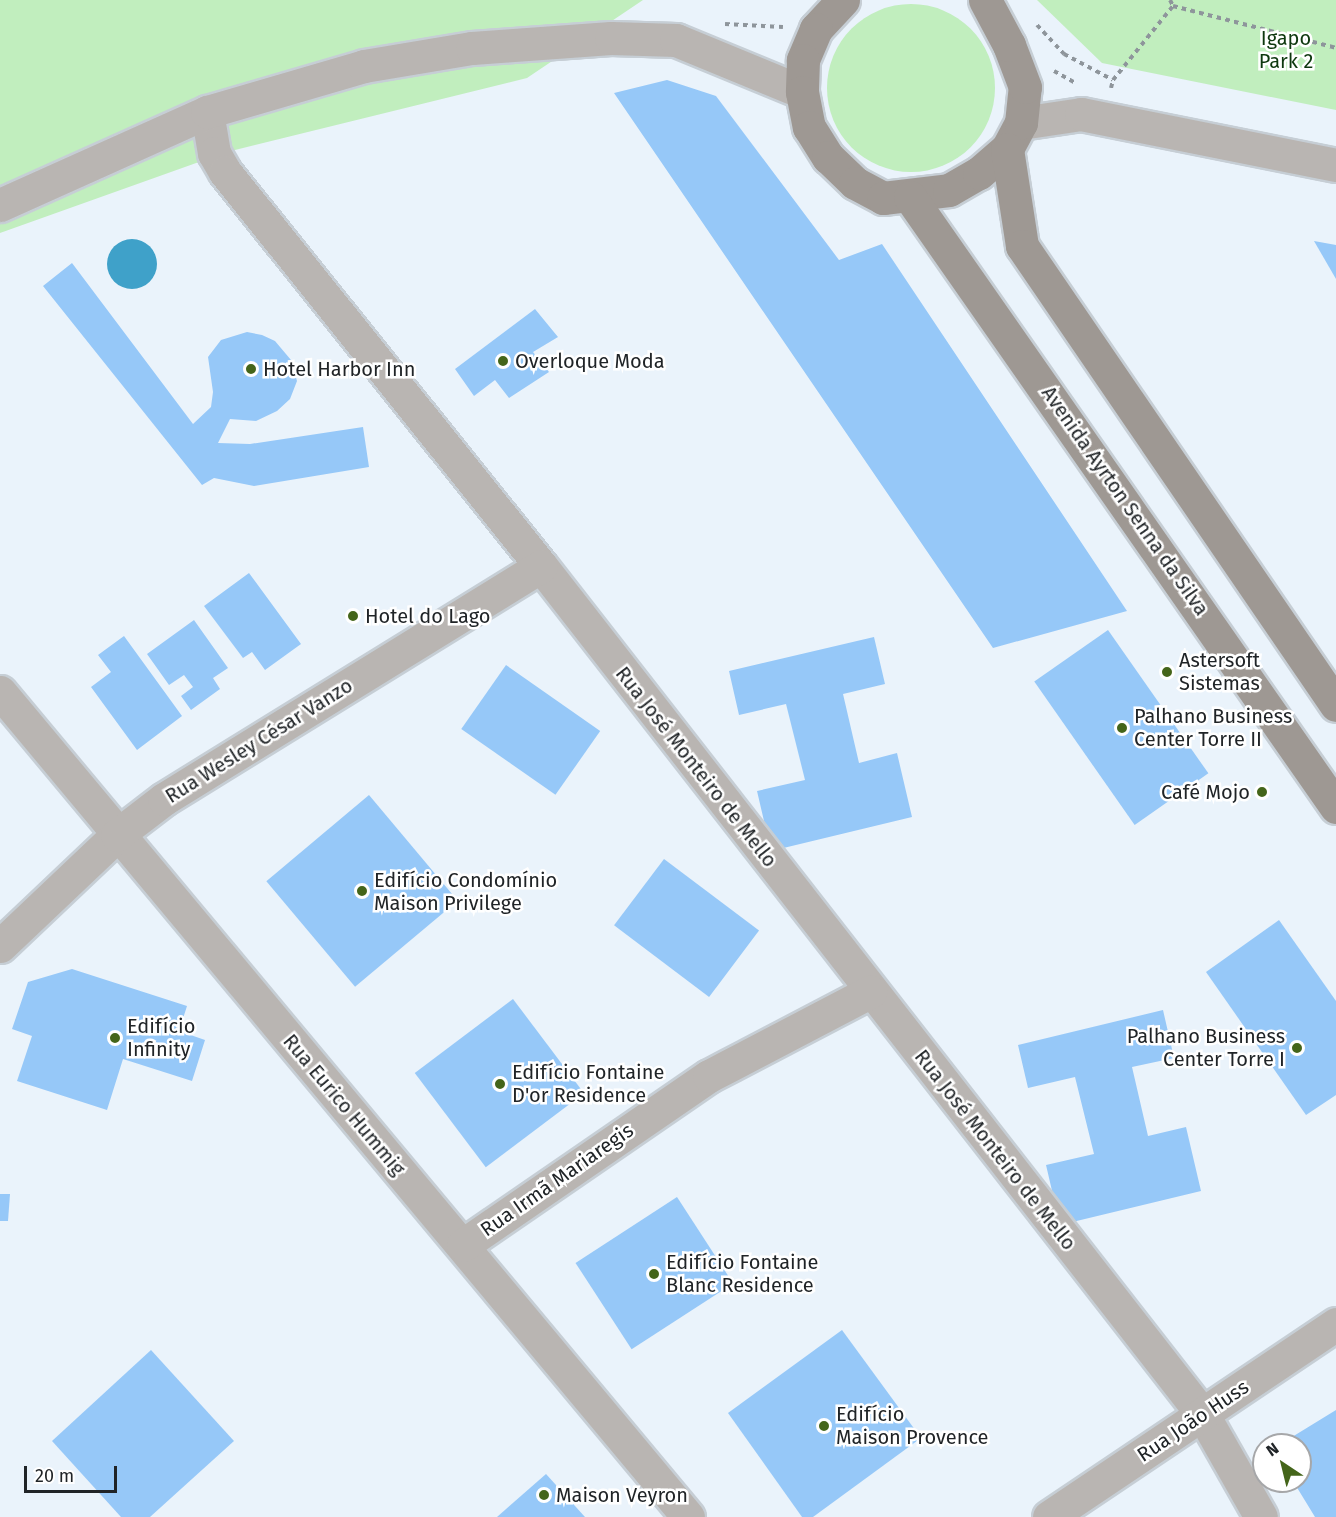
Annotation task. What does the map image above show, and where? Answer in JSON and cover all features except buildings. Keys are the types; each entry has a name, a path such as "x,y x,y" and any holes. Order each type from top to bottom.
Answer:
{"main road":[{"path":"985,0 1009,45 1025,87 1014,136 1022,246 1336,705"},
{"path":"842,1 816,29 803,60 802,93 809,127 828,158 855,183 884,198 910,198 949,190 979,173 1014,136"},
{"name":"Avenida Ayrton Senna da Silva","path":"910,198 1336,807"}],"street":[{"path":"0,205 207,112 364,66 472,48 611,38 676,40 802,93"},
{"name":"Rua José Monteiro de Mello","path":"207,112 214,153 225,172 541,566 870,992 1203,1415 1261,1517"},
{"path":"1014,136 1082,114 1336,165"},
{"name":"Rua Wesley César Vanzo","path":"0,946 117,835 164,799 541,566"},
{"name":"Rua Eurico Hummig","path":"0,692 688,1517"},
{"name":"Rua Irmã Mariaregis","path":"463,1245 710,1076 870,992"},
{"name":"Rua João Huss","path":"1049,1517 1336,1324"}],"path":[{"path":"1170,0 1173,6 1336,48"},
{"path":"1111,91 1113,80 1173,6"},
{"path":"1030,18 1064,54 1113,80"}],"green space":[{"path":"0,0 643,0 527,78 227,152 0,233"},
{"name":"Igapo Park 2","path":"1037,0 1336,0 1336,110 1102,63"},
{"path":"911,4 943,11 958,18 970,29 981,41 988,56 995,88 988,120 981,135 970,147 958,158 943,165 911,172 879,165 864,158 852,147 841,135 834,120 827,88 834,56 841,41 852,29 864,18 879,11"}],"water":[{"path":"132,239 146,243 153,250 157,264 153,278 146,285 132,289 118,285 111,278 107,264 111,250 118,243"}],"place":[{"name":"Overloque Moda","path":"503,361"},
{"name":"Hotel Harbor Inn","path":"251,369"},
{"name":"Hotel do Lago","path":"353,616"},
{"name":"Astersoft Sistemas","path":"1167,672"},
{"name":"Palhano Business Center Torre II","path":"1122,728"},
{"name":"Café Mojo","path":"1262,792"},
{"name":"Edifício Condomínio Maison Privilege","path":"362,891"},
{"name":"Edifício Infinity","path":"115,1038"},
{"name":"Palhano Business Center Torre I","path":"1297,1048"},
{"name":"Edifício Fontaine D'or Residence","path":"500,1084"},
{"name":"Edifício Fontaine Blanc Residence","path":"654,1274"},
{"name":"Edifício Maison Provence","path":"824,1426"},
{"name":"Maison Veyron","path":"544,1495"}]}
